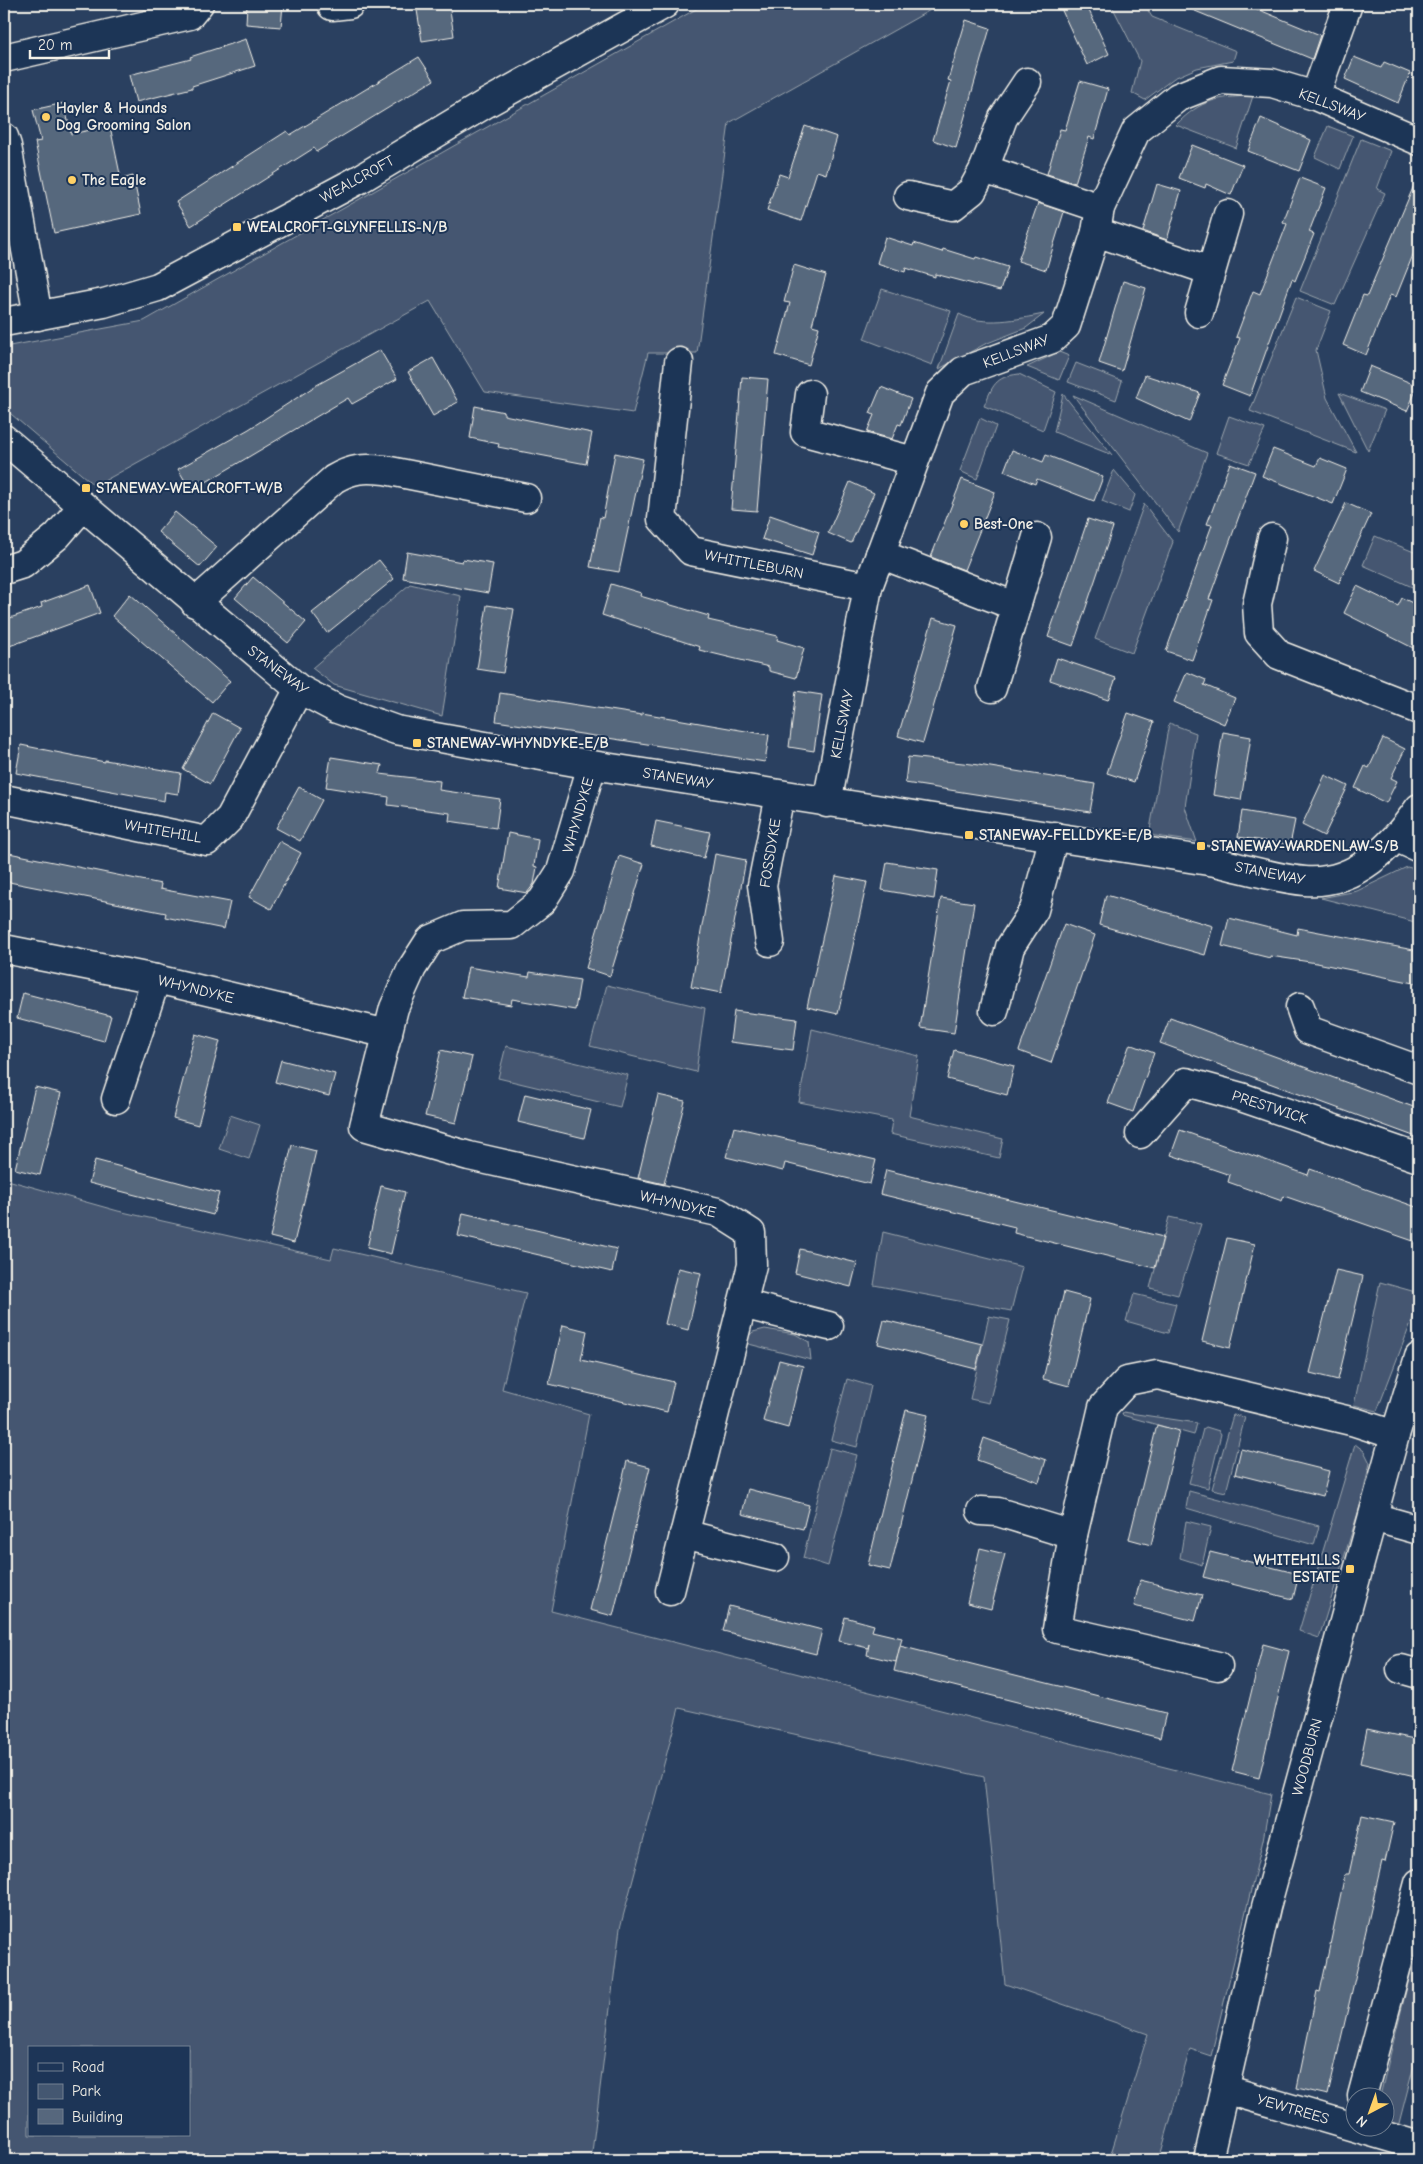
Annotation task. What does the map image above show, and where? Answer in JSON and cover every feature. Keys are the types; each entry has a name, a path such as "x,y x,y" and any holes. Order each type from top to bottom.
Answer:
{"street":[{"path":"4,58 190,15 199,4"},
{"name":"WEALCROFT","path":"4,322 104,303 158,287 360,179 485,104 665,4"},
{"path":"1315,96 1348,4"},
{"name":"KELLSWAY","path":"827,803 868,587 940,393 963,371 1052,340 1066,326 1098,220 1136,131 1178,97 1221,80 1272,83 1315,96 1419,141"},
{"path":"908,196 953,206 972,191 984,169 1003,118 1027,82"},
{"path":"4,137 38,316"},
{"path":"984,169 1211,270"},
{"path":"1199,313 1228,214"},
{"name":"WHITTLEBURN","path":"680,362 662,519 691,551 868,587"},
{"path":"810,394 805,432 914,461"},
{"name":"STANEWAY","path":"4,439 195,603 299,688 337,709 396,730 592,765 827,803 1054,836 1138,852 1215,862 1306,881 1346,877 1374,858 1408,843 1419,808"},
{"path":"195,603 334,479 348,471 369,468 385,470 526,498"},
{"path":"4,570 23,564 57,536 83,506"},
{"path":"992,688 1015,606 1038,537"},
{"path":"1272,538 1258,604 1259,633 1279,655 1419,710"},
{"path":"880,554 1015,606"},
{"name":"WHITEHILL","path":"4,799 207,841 230,818 299,688"},
{"name":"WHYNDYKE","path":"592,765 561,871 542,902 512,925 463,926 430,940 412,968 394,1008 364,1126 469,1156 718,1212 751,1233 752,1265 670,1591"},
{"name":"FOSSDYKE","path":"770,942 762,885 780,794"},
{"path":"994,1011 1010,947 1034,910 1054,836"},
{"name":"WHYNDYKE","path":"4,948 156,979 388,1034"},
{"path":"116,1099 156,979"},
{"path":"1300,1007 1308,1030 1419,1070"},
{"name":"PRESTWICK","path":"1140,1134 1186,1082 1241,1097 1419,1158"},
{"path":"742,1304 829,1326"},
{"name":"WOODBURN","path":"1208,2160 1266,1907 1395,1435 1419,1357"},
{"path":"1218,1666 1056,1629 1073,1536 1102,1408 1127,1380 1157,1375 1355,1422 1395,1435"},
{"path":"981,1511 998,1512 1073,1536"},
{"path":"1373,1517 1419,1530"},
{"path":"684,1534 775,1557"},
{"path":"1365,2086 1419,1883"},
{"name":"YEWTREES","path":"1224,2089 1346,2122"},
{"name":"YEWTREES","path":"1390,2136 1419,2146"}],"green space":[{"path":"705,4 941,4 729,123 697,353 648,353 633,413 485,392 430,301 95,486 4,408 4,347 144,321"},
{"path":"1111,4 1144,4 1152,17 1236,51 1233,61 1197,68 1174,78 1145,100 1132,93 1140,61"},
{"path":"1253,96 1236,148 1176,125 1185,116 1211,101 1230,97"},
{"path":"1328,126 1353,136 1340,169 1315,157"},
{"path":"1361,139 1391,151 1377,189 1385,193 1335,305 1300,291"},
{"path":"882,289 951,311 932,365 864,339"},
{"path":"1296,297 1331,311 1316,350 1327,398 1356,452 1250,411"},
{"path":"959,314 979,320 1001,321 1044,314 1026,328 985,344 939,369"},
{"path":"1059,352 1069,356 1059,380 1027,367"},
{"path":"1076,363 1122,381 1116,400 1068,382"},
{"path":"1019,374 1056,392 1043,430 984,406 992,388 999,380"},
{"path":"1339,393 1385,410 1368,451"},
{"path":"1063,394 1112,455 1054,432"},
{"path":"1073,395 1207,453 1178,532"},
{"path":"1229,416 1265,429 1249,464 1216,453"},
{"path":"980,418 996,426 977,479 960,471"},
{"path":"1114,470 1135,495 1129,512 1102,501"},
{"path":"1144,504 1173,542 1132,653 1095,639"},
{"path":"1375,536 1419,554 1419,590 1363,565"},
{"path":"410,584 461,596 442,716 334,685 312,668"},
{"path":"1169,723 1196,733 1185,807 1197,842 1149,835"},
{"path":"1407,867 1419,870 1419,923 1321,898 1357,891"},
{"path":"607,985 705,1008 696,1072 590,1046"},
{"path":"812,1029 919,1056 909,1116 1003,1139 999,1158 890,1134 892,1120 799,1102"},
{"path":"506,1046 628,1075 620,1107 498,1078"},
{"path":"230,1115 260,1125 249,1159 219,1149"},
{"path":"4,1179 118,1211 331,1259 334,1248 526,1293 502,1389 589,1414 551,1611 1271,1794 1263,1840 1211,2056 1190,2049 1159,2160 1109,2160 1148,2034 1005,1984 984,1777 679,1708 620,1928 591,2160 4,2160"},
{"path":"1169,1217 1201,1224 1178,1295 1150,1288"},
{"path":"883,1232 1022,1267 1011,1311 874,1285"},
{"path":"1380,1282 1419,1293 1419,1302 1377,1411 1354,1405"},
{"path":"1134,1294 1176,1304 1168,1333 1126,1321"},
{"path":"989,1316 1010,1320 989,1403 970,1399"},
{"path":"765,1329 795,1334 809,1342 811,1360 741,1342 753,1332"},
{"path":"847,1379 871,1386 857,1447 831,1440"},
{"path":"1123,1412 1197,1423 1194,1435 1122,1415"},
{"path":"1233,1415 1245,1417 1226,1492 1212,1489"},
{"path":"1206,1427 1219,1431 1221,1434 1208,1488 1189,1483 1203,1429"},
{"path":"1355,1444 1364,1451 1370,1463 1361,1503 1319,1638 1299,1631"},
{"path":"830,1448 857,1455 828,1566 803,1558"},
{"path":"1189,1491 1319,1526 1314,1545 1186,1508"},
{"path":"1186,1521 1211,1527 1202,1565 1180,1558"},
{"path":"1419,1949 1419,2046 1398,2127 1396,2126 1396,2086 1382,2086 1415,1955"}],"building":[{"path":"247,4 283,4 281,27 246,24"},
{"path":"416,4 449,4 454,36 422,41"},
{"path":"1059,4 1086,4 1109,54 1087,65"},
{"path":"1178,4 1245,4 1320,35 1312,59"},
{"path":"966,20 990,28 956,148 933,140 951,81 948,80"},
{"path":"246,39 255,66 192,86 192,88 136,102 129,75 191,59 190,57"},
{"path":"419,57 434,80 316,152 314,148 191,226 176,202 287,131 290,135"},
{"path":"1354,57 1381,68 1384,62 1410,73 1398,103 1345,79"},
{"path":"1080,81 1108,89 1094,139 1089,137 1075,183 1047,174 1060,129 1065,130"},
{"name":"The Eagle","path":"64,103 71,134 110,126 121,179 133,176 141,214 54,233 35,142 41,141 33,110"},
{"path":"1261,118 1311,140 1299,171 1248,151"},
{"path":"805,126 837,137 826,174 817,171 801,221 767,210 779,174 788,177"},
{"path":"1192,145 1243,165 1231,195 1206,184 1205,188 1179,178"},
{"path":"1418,176 1419,240 1396,297 1390,295 1366,355 1343,345 1363,295 1367,296"},
{"path":"1300,178 1326,188 1309,232 1314,234 1295,281 1292,279 1250,396 1222,385 1240,338 1236,337 1253,291 1260,294 1287,224 1283,222"},
{"path":"1157,184 1181,191 1167,240 1143,231"},
{"path":"1038,203 1064,212 1046,270 1018,261"},
{"path":"885,237 913,246 914,243 942,252 943,249 975,259 976,257 1008,267 1000,291 935,274 935,277 906,268 905,272 877,263"},
{"path":"794,265 826,275 812,325 819,327 809,365 776,355 790,303 784,302"},
{"path":"1123,281 1146,288 1122,371 1099,363"},
{"path":"380,350 397,379 352,404 348,398 191,491 178,469 249,429 315,386"},
{"path":"433,358 458,402 433,416 408,372"},
{"path":"1370,366 1418,386 1407,411 1360,392"},
{"path":"1145,375 1200,393 1189,422 1136,398"},
{"path":"742,377 768,379 757,511 731,509"},
{"path":"881,387 911,399 901,425 898,424 892,439 867,432 874,415 870,413"},
{"path":"475,406 504,412 504,415 592,433 586,464 498,447 499,444 470,438"},
{"path":"1273,449 1316,466 1320,458 1347,469 1333,504 1262,476"},
{"path":"1012,450 1043,462 1046,455 1103,477 1094,501 1037,479 1035,484 1004,471"},
{"path":"615,453 643,459 619,572 590,567 600,517 603,518"},
{"path":"1230,463 1255,472 1209,599 1213,600 1192,660 1166,651 1212,525 1207,524"},
{"path":"962,479 995,492 964,570 931,557"},
{"path":"850,482 874,493 851,543 828,533"},
{"path":"1346,503 1371,514 1339,583 1314,571"},
{"path":"175,512 217,547 200,567 158,532"},
{"path":"770,515 819,532 812,555 762,539"},
{"path":"1088,519 1113,527 1073,646 1048,637"},
{"path":"407,552 462,562 463,559 493,564 488,593 403,578"},
{"path":"379,560 394,579 327,633 312,613"},
{"path":"253,577 306,622 288,643 235,598"},
{"path":"611,584 641,593 640,596 709,616 708,620 778,636 777,640 804,648 796,678 769,671 769,667 699,650 700,647 602,615"},
{"path":"90,585 100,613 4,648 4,620 42,607 41,603"},
{"path":"1357,586 1398,606 1402,598 1419,606 1419,651 1344,613"},
{"path":"130,594 230,681 212,702 112,616"},
{"path":"487,605 514,609 503,673 477,669"},
{"path":"933,618 957,625 923,743 898,736"},
{"path":"1057,658 1116,678 1108,700 1050,680"},
{"path":"1187,672 1206,680 1204,685 1235,698 1224,724 1174,702"},
{"path":"796,691 822,695 814,751 789,747"},
{"path":"500,693 642,715 642,713 769,735 765,762 496,721"},
{"path":"213,713 240,728 210,784 183,769"},
{"path":"1128,713 1154,722 1134,782 1107,773"},
{"path":"1223,732 1251,737 1241,800 1213,795"},
{"path":"1383,738 1405,749 1391,778 1397,781 1386,803 1355,788 1365,766 1369,768"},
{"path":"21,745 105,762 105,760 181,773 178,794 165,792 164,801 16,773"},
{"path":"331,757 382,765 380,774 440,781 439,790 500,799 496,828 449,821 450,813 388,805 389,797 326,787"},
{"path":"908,757 972,764 1095,784 1090,812 905,783"},
{"path":"1325,775 1348,786 1324,836 1302,825"},
{"path":"299,787 322,800 300,841 276,828"},
{"path":"1242,811 1295,820 1290,845 1238,837"},
{"path":"656,821 710,832 704,858 651,846"},
{"path":"508,833 538,839 534,866 537,867 534,884 527,893 499,888"},
{"path":"279,841 301,853 271,909 249,897"},
{"path":"4,852 161,884 160,889 230,902 224,929 165,917 166,913 4,881"},
{"path":"715,854 746,860 721,993 691,987"},
{"path":"619,856 644,864 610,976 586,968"},
{"path":"887,862 938,870 934,899 882,890"},
{"path":"836,876 867,882 838,1014 807,1007"},
{"path":"1106,895 1213,926 1205,955 1099,925"},
{"path":"941,898 974,903 954,1033 920,1028"},
{"path":"1229,918 1297,935 1298,928 1419,951 1419,984 1317,963 1270,956 1270,958 1222,946"},
{"path":"1064,924 1095,935 1051,1063 1019,1051"},
{"path":"468,967 529,977 530,972 580,980 575,1010 512,999 511,1005 462,997"},
{"path":"23,993 111,1016 104,1041 17,1018"},
{"path":"734,1011 797,1019 793,1050 730,1042"},
{"path":"1170,1018 1419,1109 1419,1138 1160,1043"},
{"path":"195,1034 220,1041 198,1125 173,1118"},
{"path":"1130,1044 1154,1053 1133,1112 1108,1103"},
{"path":"441,1050 472,1057 456,1123 425,1116"},
{"path":"954,1050 1014,1066 1007,1095 947,1079"},
{"path":"281,1060 335,1074 329,1096 275,1082"},
{"path":"35,1087 61,1093 40,1175 15,1169"},
{"path":"525,1094 591,1110 584,1138 518,1122"},
{"path":"658,1095 685,1101 664,1184 638,1178"},
{"path":"734,1127 876,1160 870,1184 785,1163 783,1171 726,1157"},
{"path":"1180,1130 1308,1175 1310,1169 1419,1208 1419,1243 1284,1196 1282,1201 1228,1182 1230,1175 1171,1155"},
{"path":"292,1145 316,1151 294,1243 270,1237"},
{"path":"95,1160 219,1193 213,1215 89,1183"},
{"path":"886,1170 1163,1237 1155,1268 1014,1233 1015,1227 880,1194"},
{"path":"381,1186 405,1192 391,1254 367,1248"},
{"path":"463,1213 617,1249 612,1272 458,1236"},
{"path":"1227,1238 1255,1244 1230,1348 1202,1341"},
{"path":"800,1249 857,1263 851,1287 795,1273"},
{"path":"678,1268 701,1273 688,1330 665,1324"},
{"path":"1336,1270 1363,1276 1338,1380 1310,1373"},
{"path":"1064,1292 1090,1299 1069,1386 1043,1379"},
{"path":"884,1320 982,1344 976,1369 878,1344"},
{"path":"563,1325 587,1331 581,1360 674,1382 667,1412 549,1384"},
{"path":"779,1360 803,1366 788,1428 763,1421"},
{"path":"906,1410 928,1415 890,1570 868,1565"},
{"path":"1157,1425 1179,1431 1151,1545 1129,1539"},
{"path":"984,1438 1046,1460 1039,1482 977,1460"},
{"path":"1241,1449 1329,1471 1323,1496 1235,1474"},
{"path":"627,1461 650,1467 613,1616 590,1610"},
{"path":"748,1489 809,1505 803,1529 742,1514"},
{"path":"980,1548 1005,1554 991,1609 967,1603"},
{"path":"1210,1552 1299,1574 1293,1599 1203,1577"},
{"path":"1140,1580 1202,1595 1195,1621 1134,1606"},
{"path":"729,1606 822,1630 816,1654 723,1631"},
{"path":"845,1617 874,1625 872,1631 902,1638 896,1662 867,1655 869,1644 868,1648 839,1641"},
{"path":"1263,1644 1289,1651 1259,1778 1232,1771"},
{"path":"900,1646 1166,1713 1160,1738 894,1671"},
{"path":"1367,1729 1419,1740 1419,1777 1360,1763"},
{"path":"1362,1815 1394,1822 1385,1862 1382,1861 1328,2095 1297,2088 1317,1991 1320,1992 1345,1874 1349,1874"}],"place":[{"name":"Hayler & Hounds Dog Grooming Salon","path":"46,117"},
{"name":"The Eagle","path":"72,180"},
{"name":"WEALCROFT-GLYNFELLIS-N/B","path":"237,227"},
{"name":"STANEWAY-WEALCROFT-W/B","path":"86,488"},
{"name":"Best-One","path":"964,524"},
{"name":"STANEWAY-WHYNDYKE-E/B","path":"417,743"},
{"name":"STANEWAY-FELLDYKE-E/B","path":"969,835"},
{"name":"STANEWAY-WARDENLAW-S/B","path":"1201,846"},
{"name":"WHITEHILLS ESTATE","path":"1350,1569"}]}
